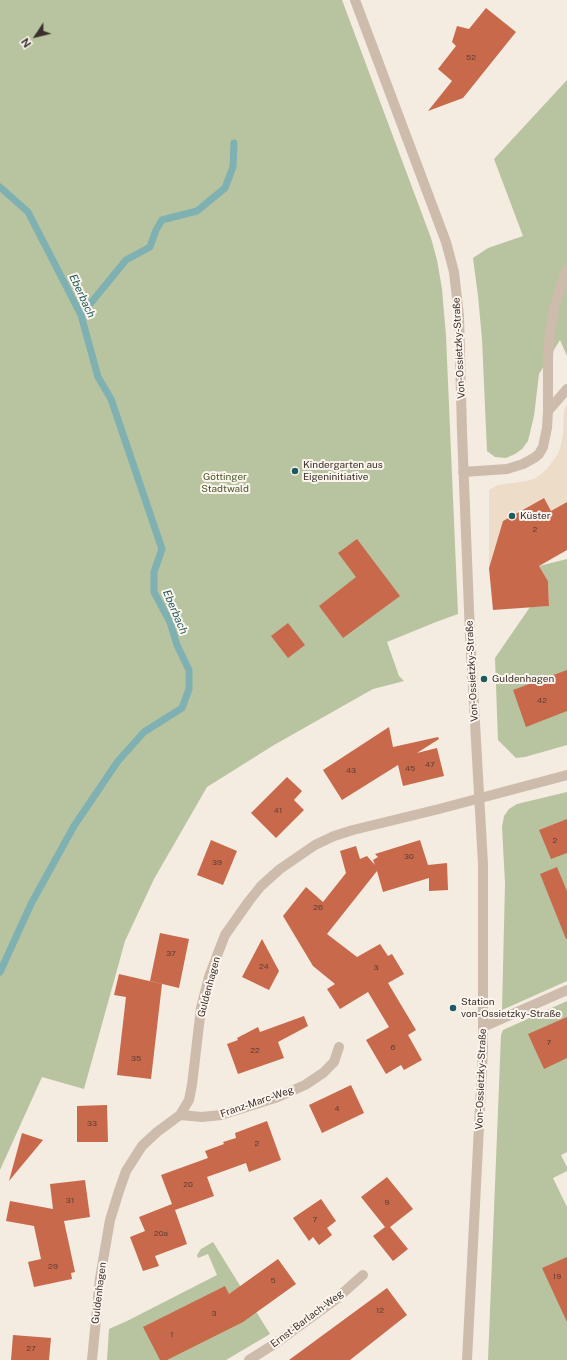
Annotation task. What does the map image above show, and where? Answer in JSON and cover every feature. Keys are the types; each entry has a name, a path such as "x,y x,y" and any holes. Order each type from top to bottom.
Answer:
{"street":[{"name":"Von-Ossietzky-Straße","path":"355,0 446,242 454,272 459,316 463,472 471,651 483,851 483,1049 467,1360"},
{"path":"463,472 507,469 534,458 539,454 543,447 547,428 548,356 550,333 554,308 567,269"},
{"path":"548,411 567,389"},
{"name":"Guldenhagen","path":"92,1360 100,1278 110,1220 119,1191 126,1172 142,1146 157,1132 180,1115 189,1100 201,1008 218,953 236,918 261,886 296,857 315,845 334,836 567,775"},
{"path":"483,1027 567,990"},
{"name":"Franz-Marc-Weg","path":"180,1115 202,1117 221,1115 278,1097 305,1085 323,1073 334,1062 339,1047"},
{"name":"Ernst-Barlach-Weg","path":"250,1360 335,1300 362,1275"}],"green space":[{"name":"Göttinger Stadtwald","path":"0,0 342,0 431,238 437,260 442,289 446,336 458,614 387,642 399,676 404,681 373,689 274,745 207,787 154,879 125,941 84,1089 42,1077 0,1170"},
{"path":"567,80 567,356 560,340 539,374 534,416 528,441 522,449 515,454 506,458 495,457 487,451 482,339 473,258 488,248 523,236 494,159"},
{"path":"567,559 567,745 525,757 516,758 498,740 495,658 530,607 549,606 548,581 539,566"},
{"path":"567,792 567,981 502,1010 505,883 502,827 504,816 509,809 517,804"},
{"path":"567,1001 567,1152 561,1155 567,1167 567,1171 553,1178 567,1207 567,1360 488,1360 501,1035 503,1030"},
{"path":"213,1242 270,1334 226,1360 107,1360 109,1329 217,1275 208,1254 198,1258 197,1255 201,1249"}],"shaded area":[{"path":"567,404 567,502 551,511 543,498 503,521 489,568 489,490 498,485 527,481 536,478 547,469 558,454 561,445 564,410"}],"building":[{"path":"486,8 516,32 463,98 428,111 452,81 438,69 456,46 452,42 457,26 469,29"},
{"path":"544,498 551,511 567,502 567,550 539,566 548,581 549,606 493,610 489,568 503,521"},
{"path":"357,539 400,596 343,638 319,606 356,577 338,553"},
{"path":"288,623 305,645 288,658 271,636"},
{"path":"567,670 567,711 526,727 513,690"},
{"path":"389,727 393,747 438,737 439,739 417,753 437,748 444,776 403,786 398,765 342,800 323,770"},
{"path":"287,777 302,791 294,800 304,810 276,838 251,813"},
{"path":"567,819 567,853 551,859 539,830"},
{"path":"211,840 237,851 223,885 197,875"},
{"path":"420,840 428,865 447,863 448,890 429,891 429,878 383,892 377,871 327,934 357,957 380,944 388,956 392,954 404,974 388,983 416,1030 408,1035 422,1060 404,1070 401,1065 386,1074 366,1040 389,1027 368,992 340,1009 327,989 335,984 313,966 283,916 306,887 323,902 346,873 340,851 356,846 360,859 367,856 375,865 373,860 378,857 375,854"},
{"path":"557,867 567,891 567,939 540,874"},
{"path":"160,933 189,939 179,988 150,981"},
{"path":"262,939 279,971 269,990 242,977"},
{"path":"119,974 162,984 151,1079 117,1075 126,997 114,995"},
{"path":"304,1016 308,1026 278,1042 284,1058 238,1074 227,1044 238,1040 237,1038 258,1027 260,1032"},
{"path":"567,1017 567,1058 544,1069 528,1034"},
{"path":"351,1085 364,1113 322,1133 309,1105"},
{"path":"107,1105 108,1142 77,1142 77,1106"},
{"path":"267,1121 281,1160 249,1172 246,1163 207,1177 214,1196 175,1210 187,1244 155,1256 159,1266 143,1271 130,1237 145,1231 139,1217 172,1204 161,1175 208,1158 205,1151 224,1144 223,1142 236,1138 235,1133"},
{"path":"22,1133 43,1140 9,1181"},
{"path":"387,1177 413,1209 390,1227 408,1249 393,1261 373,1236 385,1227 361,1197"},
{"path":"85,1180 90,1217 64,1221 75,1272 71,1273 72,1279 34,1287 28,1262 41,1259 34,1226 6,1221 10,1201 53,1209 50,1184"},
{"path":"321,1199 336,1221 327,1228 332,1235 319,1245 313,1237 309,1241 293,1218"},
{"path":"567,1257 567,1322 542,1268"},
{"path":"278,1259 296,1284 243,1322 167,1360 160,1360 143,1327 225,1286 229,1294"},
{"path":"387,1288 407,1315 350,1360 289,1360"},
{"path":"13,1335 51,1338 49,1360 11,1360"}],"waterway":[{"path":"81,315 126,260 150,247 156,230 162,220 197,211 225,188 233,167 234,143"},
{"name":"Eberbach","path":"0,187 28,212 81,315 98,377 111,399 162,549 154,572 154,592 170,622 177,645 189,670 189,689 182,708 144,732 118,761 74,826 31,904 0,972"}],"place":[{"name":"Kindergarten aus Eigeninitiative","path":"295,471"},
{"name":"Küster","path":"512,516"},
{"name":"Guldenhagen","path":"484,679"},
{"name":"Station von-Ossietzky-Straße","path":"453,1008"}]}
